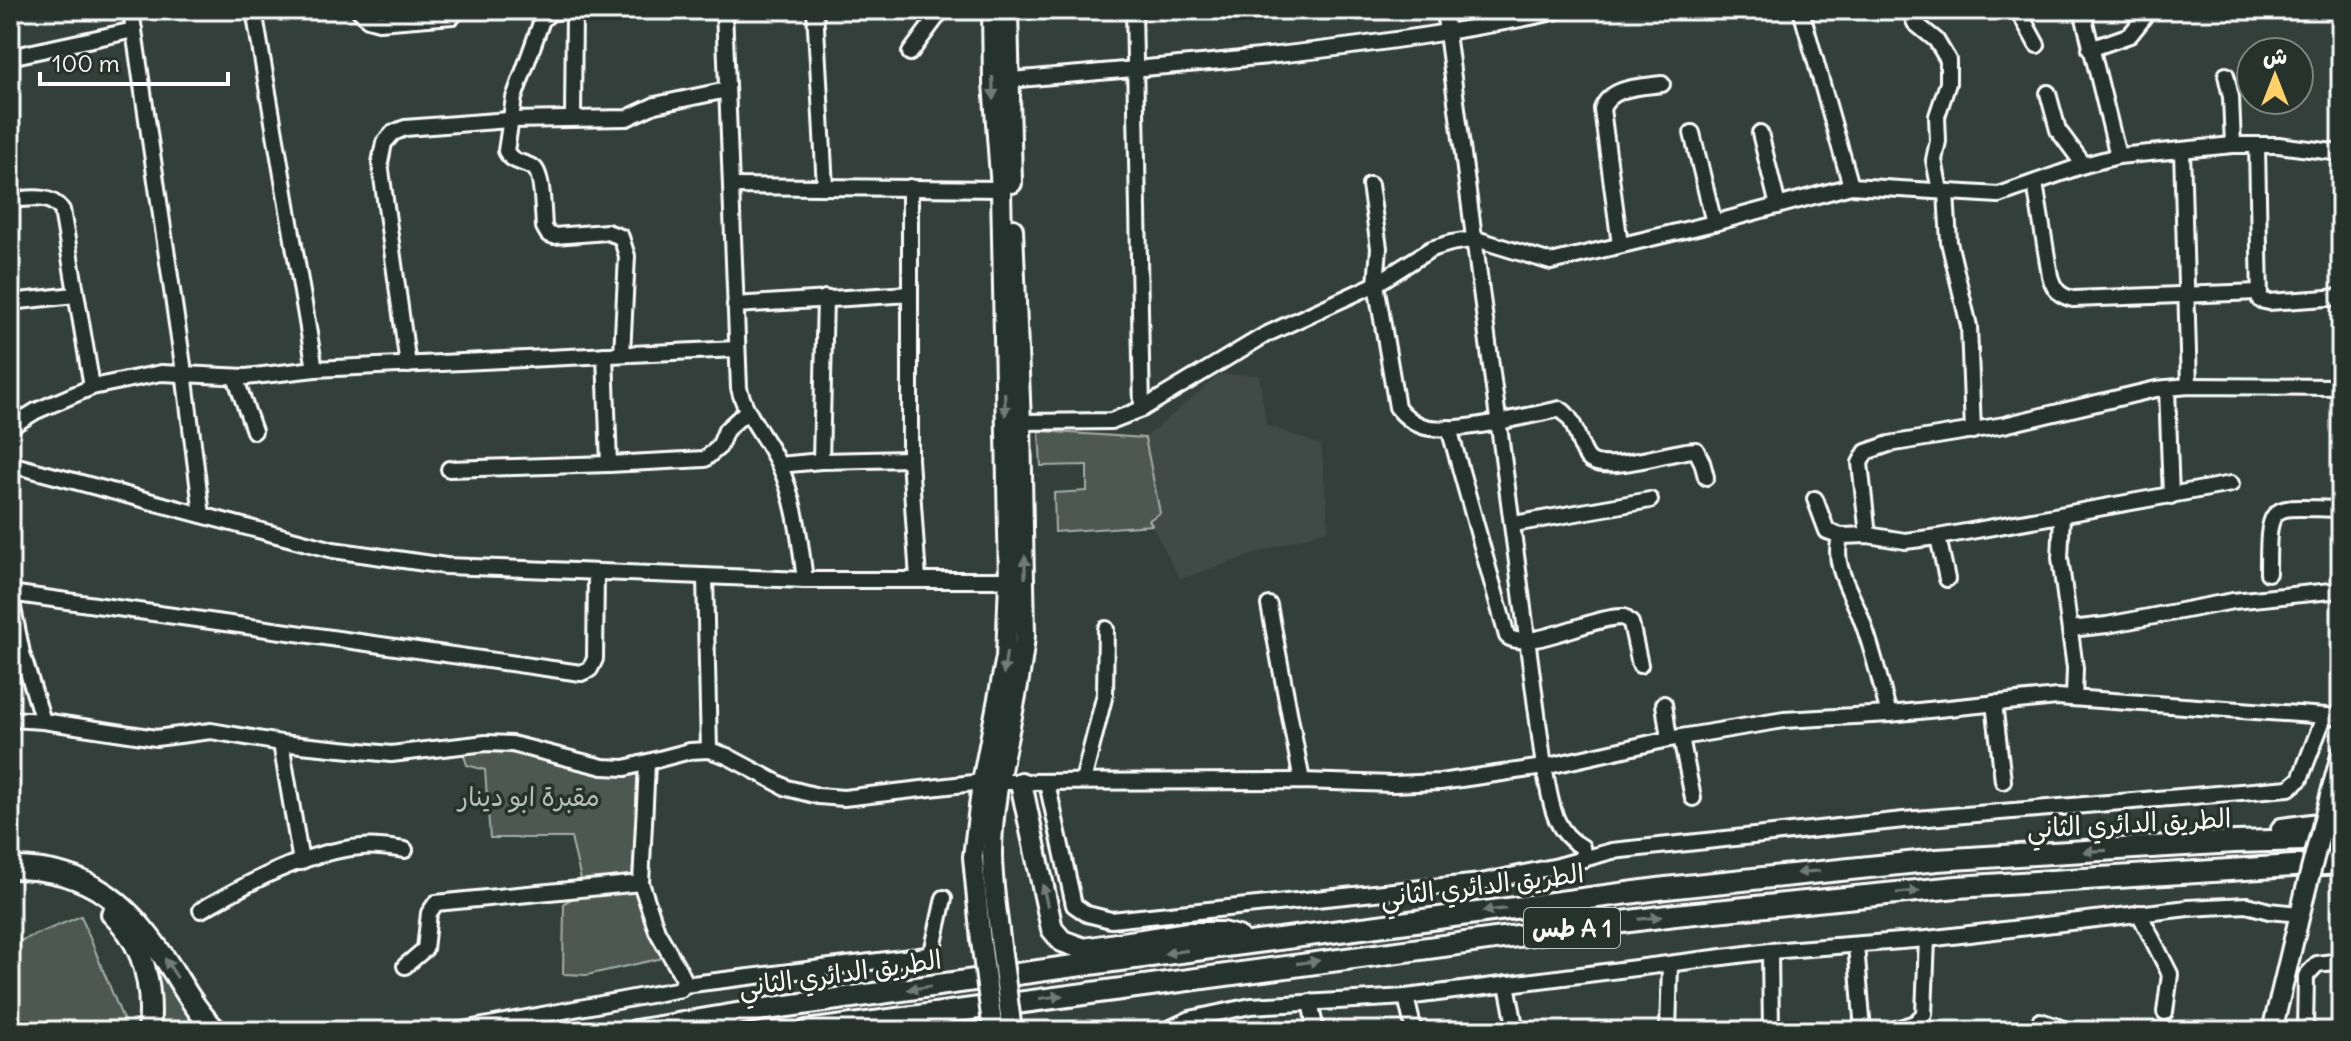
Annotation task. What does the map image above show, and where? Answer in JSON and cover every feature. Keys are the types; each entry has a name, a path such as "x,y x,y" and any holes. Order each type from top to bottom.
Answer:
{"highway":[{"path":"1021,783 1052,929 1062,941 1084,949 1188,933 1222,933 1253,941"},
{"path":"2151,848 2217,835 2341,821"},
{"name":"الطريق الدائري الثاني","path":"635,1031 766,1009 1253,941 1823,870 2235,842 2341,839"},
{"name":"الطريق الدائري الثاني","path":"807,1031 1338,958 1720,910 1957,887 2341,863"},
{"path":"10,868 39,868 78,878 116,900 143,928 217,1031"},
{"path":"10,878 38,878 71,885 98,902 125,925 142,957 149,981 149,1031"}],"main road":[{"path":"991,782 1023,658 1025,635 1021,422 1009,307 993,83 992,10"},
{"path":"993,1031 991,782 1006,657 1009,580 1008,10"},
{"path":"2272,1031 2341,755"},
{"path":"990,940 1012,1031"}],"street":[{"path":"131,10 202,515"},
{"path":"254,10 315,369"},
{"path":"359,10 368,19 379,22 453,16"},
{"path":"567,10 550,13 542,20 509,120 506,151 512,160 538,172 544,227 548,234 607,232 621,237 625,245 627,269 622,354"},
{"path":"573,117 574,10"},
{"path":"724,10 739,388 747,411 779,465 794,516 805,580"},
{"path":"815,10 825,187"},
{"path":"910,53 942,10"},
{"path":"1134,10 1142,409"},
{"path":"1444,10 1544,767 1557,824 1563,834 1582,847 1584,859"},
{"path":"1010,80 1377,44 1561,10"},
{"path":"1801,10 1851,186"},
{"path":"1910,10 1915,23 1936,40 1948,60 1948,83 1937,116 1938,141 1934,160 1969,326 1973,431"},
{"path":"2018,10 2037,45"},
{"path":"2082,10 2118,156"},
{"path":"2090,49 2130,35 2150,10"},
{"path":"10,57 134,30"},
{"path":"2226,75 2231,97 2233,145"},
{"path":"1620,245 1602,109 1605,101 1617,92 1662,84"},
{"path":"408,365 380,163 381,150 393,133 405,128 509,120 627,118 655,105 727,90"},
{"path":"2048,93 2058,130 2084,165"},
{"path":"1692,133 1714,223"},
{"path":"1760,133 1778,206"},
{"path":"1021,422 1111,421 1142,409 1265,335 1376,284 1431,249 1476,239 1551,262 1851,186 1999,195 2118,156 2233,145 2293,146 2341,153"},
{"path":"2257,145 2260,300 2341,297"},
{"path":"2182,150 2189,386"},
{"path":"2035,183 2050,276 2053,286 2063,296 2073,299 2186,297 2259,292"},
{"path":"1370,185 1379,248 1376,284 1397,407 1406,418 1424,427 1449,428 1560,409 1569,415 1588,458 1596,465 1696,450 1706,477"},
{"path":"731,186 1001,189"},
{"path":"910,187 910,459 918,579"},
{"path":"10,200 46,198 56,201 62,210 92,387"},
{"path":"735,305 910,294"},
{"path":"10,302 75,295"},
{"path":"821,461 825,298"},
{"path":"10,427 36,411 92,387 161,373 235,377 315,369 737,349"},
{"path":"605,355 609,464"},
{"path":"235,377 254,431"},
{"path":"1868,535 1860,463 1866,452 1889,444 1973,431 2119,396 2167,388 2341,387"},
{"path":"2167,388 2171,496"},
{"path":"449,469 705,459 719,447 726,430 747,411"},
{"path":"1449,428 1507,636 1516,641 1527,640 1560,634 1593,620 1624,617 1631,623 1640,665"},
{"path":"779,465 910,459"},
{"path":"10,464 333,550 446,566 805,580 1009,580"},
{"path":"1815,499 1827,531 1841,536 1868,535 1894,541 1938,537 2231,484"},
{"path":"1514,524 1650,500"},
{"path":"2268,573 2268,525 2278,511 2287,508 2341,509"},
{"path":"2062,516 2060,558 2075,668 2074,698"},
{"path":"1841,536 1837,546 1845,585 1861,618 1889,714"},
{"path":"1938,537 1947,579"},
{"path":"43,721 22,653 10,593 581,673 590,669 595,659 596,574"},
{"path":"705,577 709,750"},
{"path":"2070,629 2244,600 2341,590"},
{"path":"1269,605 1302,781"},
{"path":"1083,781 1105,694 1106,629"},
{"path":"10,719 156,738 211,731 281,743 391,754 486,743 512,744 603,767 625,768 690,751 709,750 727,756 787,788 818,796 844,798 991,782 1440,782 1544,767 1675,738 1784,720 1889,714 2057,697 2341,717"},
{"path":"1994,703 2003,781"},
{"path":"1664,704 1693,798"},
{"path":"1047,783 1074,905 1087,914 1111,920 1481,882 1612,851 1904,820 2289,788 2300,779 2324,717"},
{"path":"281,743 301,862"},
{"path":"647,764 641,883 657,931 684,979 684,985"},
{"path":"201,910 251,882 331,851 364,846 405,850"},
{"path":"405,966 425,949 429,913 436,903 641,883"},
{"path":"457,1031 681,989 684,985 927,955 933,948 944,898"},
{"path":"1164,1031 1190,1019 1251,1006 1406,997 1770,951 1927,939 2139,913 2247,905 2300,914"},
{"path":"2139,913 2170,974 2165,1012"},
{"path":"1890,1031 1915,1023 1924,1014 1927,939"},
{"path":"1856,945 1863,1031"},
{"path":"1770,951 1771,1031"},
{"path":"2305,1031 2306,976 2317,964 2341,961"},
{"path":"1668,1031 1670,965"},
{"path":"1507,984 1516,1031"},
{"path":"1406,997 1414,1031"},
{"path":"1310,1002 1316,1031"},
{"path":"1206,1015 1210,1031"},
{"path":"2040,1021 2070,1031"}],"shaded area":[{"path":"1219,375 1259,375 1266,425 1321,445 1329,529 1180,579 1149,520 1160,513 1145,438"}],"green space":[{"path":"1039,431 1145,438 1160,513 1149,520 1152,525 1055,532 1054,493 1087,491 1087,465 1041,466"},
{"name":"مقبرة ابو دينار","path":"510,747 604,772 641,774 632,877 663,958 587,975 563,974 564,903 584,892 571,838 490,838 485,770 467,765 462,749"},
{"path":"81,916 127,1029 15,1031 10,1017 10,945"},
{"path":"143,928 217,1031 149,1031"}]}
